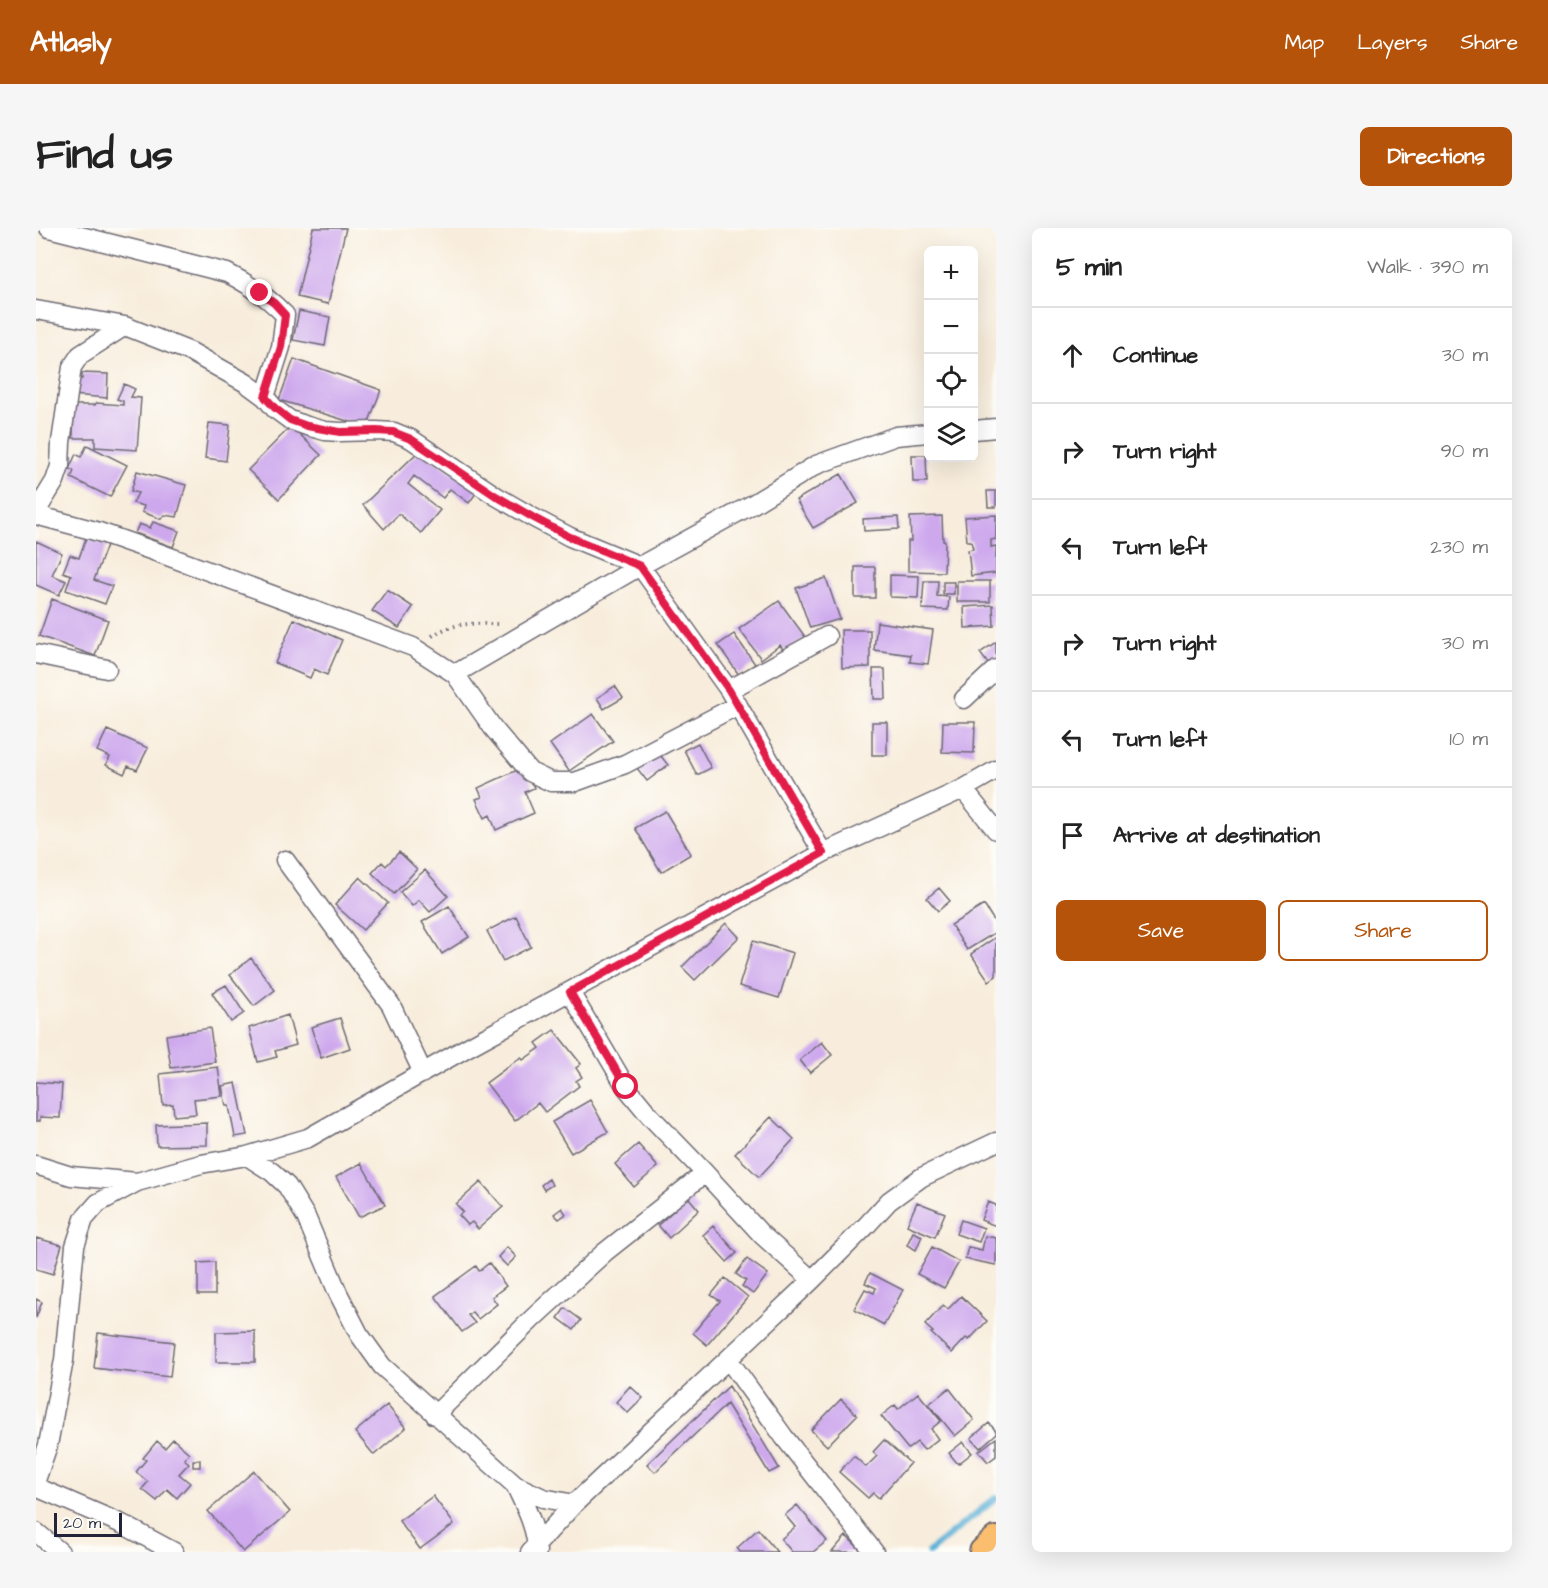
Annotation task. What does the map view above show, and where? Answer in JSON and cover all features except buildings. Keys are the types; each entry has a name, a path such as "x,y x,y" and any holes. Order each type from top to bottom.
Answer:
{"main road":[{"path":"984,1552 996,1541"}],"street":[{"path":"49,228 90,240 208,267 243,281 274,303 285,315 281,347 265,397"},
{"path":"36,310 125,326 191,352 227,371 265,397 290,420 307,426 340,432 393,432 411,439 496,496 534,518 570,537 640,566 734,697 823,853"},
{"path":"125,326 80,355 72,367 62,430 60,466 55,481 36,514 99,532 413,647 456,674 493,728 530,772 551,782 575,782 625,764 827,636"},
{"path":"978,430 996,428"},
{"path":"456,674 640,566 753,504 816,465 896,436 924,434"},
{"path":"36,654 106,669"},
{"path":"964,699 996,669"},
{"path":"36,1480 48,1445 64,1360 75,1246 84,1219 98,1203 137,1182 201,1164 248,1156 308,1138 823,853 963,789 996,770"},
{"path":"963,789 996,830"},
{"path":"285,860 391,1005 423,1073"},
{"path":"570,992 626,1087 650,1116 762,1235 812,1280"},
{"path":"535,1549 573,1504 812,1280 889,1201 922,1177 996,1142"},
{"path":"248,1156 272,1172 286,1186 302,1209 338,1293 359,1334 382,1366 515,1485 543,1498 573,1504"},
{"path":"36,1165 71,1176 137,1182"},
{"path":"435,1415 532,1318 605,1252 705,1173"},
{"path":"728,1359 784,1437 874,1552"},
{"path":"515,1485 530,1516 535,1549"},
{"path":"36,1487 122,1524 174,1552"},
{"path":"36,1532 60,1552"}],"path":[{"path":"413,647 454,625 502,624"}],"waterway":[{"path":"929,1552 996,1498"}],"route":[{"path":"260,293 285,315 281,347 265,397 290,420 325,431 393,432 411,439 496,496 534,518 570,537 640,566 729,690 823,853 570,992 626,1087"}]}
